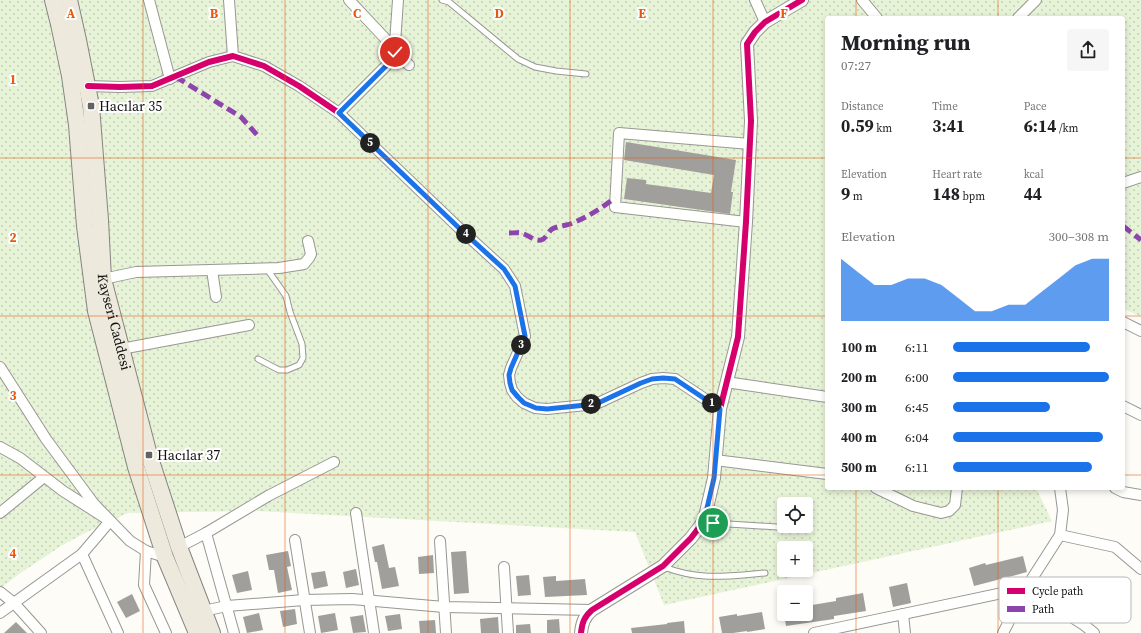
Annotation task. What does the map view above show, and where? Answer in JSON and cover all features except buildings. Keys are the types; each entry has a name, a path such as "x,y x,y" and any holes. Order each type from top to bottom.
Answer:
{"main road":[{"name":"Kayseri Caddesi","path":"53,0 70,76 77,125 85,226 96,311 136,466 165,557 197,633"},
{"name":"Kayseri Caddesi","path":"68,0 88,86 91,106 103,279 149,455 179,547 212,633"}],"street":[{"path":"149,0 170,79"},
{"path":"229,0 233,56"},
{"path":"349,0 409,65"},
{"path":"339,113 394,58 398,0"},
{"path":"756,0 765,22"},
{"path":"581,633 585,616 592,610 663,566 691,538 704,521 714,478 720,409 738,338 751,121 747,44 754,32 765,22 802,0"},
{"path":"862,0 875,16"},
{"path":"1020,16 1036,0"},
{"path":"88,86 152,86 209,62 233,56 264,66 299,86 339,113 504,269 515,286 525,336 511,368 509,375 510,383 512,390 524,403 536,408 547,409 596,404 641,383 652,379 663,378 675,379 720,409"},
{"path":"746,222 615,207 619,133 750,144"},
{"path":"1125,182 1141,177"},
{"path":"103,279 136,272 267,269 304,264 311,254 308,241"},
{"path":"212,270 216,297"},
{"path":"1125,323 1141,331"},
{"path":"121,349 249,325"},
{"path":"0,368 46,439 94,504 130,541 146,551 165,557"},
{"path":"726,382 825,397"},
{"path":"1125,407 1141,415"},
{"path":"0,447 20,458 63,491 110,521"},
{"path":"715,460 825,474"},
{"path":"179,547 206,533 268,496 334,462"},
{"path":"0,512 44,476"},
{"path":"884,490 913,506 942,513 949,511 955,505 957,490"},
{"path":"1033,577 1060,535 1063,510 1060,490"},
{"path":"1119,490 1141,495"},
{"path":"356,513 374,633"},
{"path":"0,613 82,554 110,521"},
{"path":"206,533 234,633"},
{"path":"1060,535 1115,547 1141,569"},
{"path":"295,540 310,633"},
{"path":"440,541 446,633"},
{"path":"146,551 144,585 166,633"},
{"path":"82,554 118,633"},
{"path":"504,567 508,633"},
{"path":"0,592 14,603 41,633"},
{"path":"814,633 840,631 902,614 999,594"},
{"path":"203,611 227,606 304,600 352,599 444,607 592,610"},
{"path":"902,614 905,633"},
{"path":"1003,633 1008,623"},
{"path":"1074,623 1082,629 1094,633"}],"lane":[{"path":"442,0 449,2 518,59 535,67 586,74"},
{"path":"258,359 279,370 287,370 299,366 303,358 302,344 290,312 286,296 267,269"},
{"path":"704,521 713,523 777,527"},
{"path":"663,566 687,574 703,576 718,577 765,573"}],"green space":[{"path":"0,0 1141,0 1141,317 1125,309 1125,16 825,16 825,490 1037,490 1052,521 813,573 813,541 777,541 777,577 793,577 664,605 635,532 257,511 128,513 61,546 19,574 0,589"}],"marked path":[{"path":"176,77 241,117 258,136"},
{"path":"509,233 522,233 534,239 541,240 552,229 583,219 615,198"},
{"path":"1125,228 1141,240"}],"cycle path":[{"path":"581,633 584,620 592,610 663,566 691,538 704,521 714,478 720,409 738,337 751,121 747,44 755,32 765,22 802,0"},
{"path":"88,86 152,86 209,62 233,56 264,66 299,86 339,113 504,269 515,286 525,336 511,368 509,375 510,383 512,390 524,403 535,408 547,409 596,404 641,383 652,379 663,378 675,379 720,409"}],"place":[{"name":"Hacılar 35","path":"91,106"},
{"name":"Hacılar 37","path":"149,455"}],"route":[{"path":"395,52 394,58 339,113 459,228 489,254 504,269 515,286 525,336 509,375 512,390 524,403 536,408 547,409 596,404 652,379 675,379 720,409 714,478 704,521 713,523"}]}
